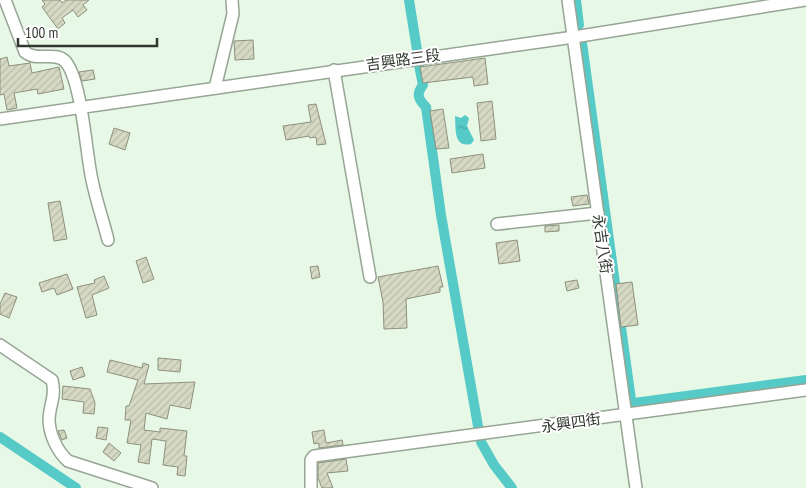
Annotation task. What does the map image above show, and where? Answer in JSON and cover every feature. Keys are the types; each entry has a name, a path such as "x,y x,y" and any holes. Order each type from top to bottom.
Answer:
{"street":[{"path":"5,0 25,52 35,57 58,57 64,60 69,68 81,107 92,181 108,240"},
{"path":"215,88 233,14 232,0"},
{"name":"永吉八街","path":"568,0 636,488"},
{"name":"吉興路三段","path":"0,119 574,37 805,0"},
{"path":"334,70 370,277"},
{"path":"497,224 598,213"},
{"path":"0,345 52,380 55,392 49,420 57,451 68,461 152,488"},
{"name":"永興四街","path":"310,488 311,460 314,456 626,416 806,390"}],"water":[{"path":"465,115 469,118 467,126 474,140 471,144 461,143 457,136 455,116 461,118"}],"building":[{"path":"42,0 60,0 62,3 66,0 89,0 83,5 87,10 78,17 73,10 62,18 65,23 58,29 42,7 45,4"},
{"path":"253,40 254,59 235,60 234,41"},
{"path":"7,57 9,66 30,63 32,73 59,67 64,89 38,94 37,89 14,93 17,108 7,110 4,94 0,95 0,59"},
{"path":"485,58 488,84 474,86 473,77 423,83 420,67"},
{"path":"93,70 95,79 82,81 79,72"},
{"path":"492,101 496,139 481,141 477,103"},
{"path":"316,104 326,144 317,145 316,137 310,138 309,136 286,140 283,126 311,122 308,105"},
{"path":"443,109 449,148 436,149 430,111"},
{"path":"114,128 130,133 125,150 109,144"},
{"path":"483,154 485,168 452,173 450,159"},
{"path":"587,195 589,204 573,206 571,197"},
{"path":"60,201 67,239 54,241 48,203"},
{"path":"559,225 559,231 545,232 545,226"},
{"path":"517,240 520,261 499,264 496,243"},
{"path":"146,257 154,279 143,283 136,261"},
{"path":"318,266 320,277 312,279 310,267"},
{"path":"438,266 443,287 440,287 440,292 406,299 407,328 384,329 383,302 378,277"},
{"path":"67,274 73,289 57,295 54,288 42,292 39,283"},
{"path":"104,276 109,288 92,295 97,315 86,318 77,287 95,283 94,280"},
{"path":"577,280 579,288 567,291 565,282"},
{"path":"632,282 638,325 621,327 616,284"},
{"path":"5,293 17,297 9,318 0,314 0,304"},
{"path":"158,358 181,360 180,372 158,370"},
{"path":"110,360 142,368 143,363 149,365 144,384 195,382 190,409 170,405 167,419 146,413 144,430 160,432 160,428 187,431 184,456 187,456 185,476 177,475 178,467 163,465 166,441 152,439 149,464 138,462 141,445 127,443 131,420 125,420 126,406 129,406 138,380 107,372"},
{"path":"82,367 85,376 73,380 70,371"},
{"path":"63,386 90,389 95,403 94,414 83,413 84,402 62,399"},
{"path":"98,427 108,428 106,440 96,438"},
{"path":"64,430 67,438 62,440 58,431"},
{"path":"324,430 326,443 342,440 343,445 319,448 319,443 314,444 312,432"},
{"path":"109,443 121,453 114,461 103,452"},
{"path":"346,459 348,471 327,473 333,488 322,488 318,478 318,463"}],"waterway":[{"path":"409,0 417,50"},
{"path":"576,0 579,25"},
{"path":"582,43 631,400 634,403 806,380"},
{"path":"419,65 423,85 419,91 419,96 426,107 441,215 479,432"},
{"path":"0,437 76,488"},
{"path":"481,442 494,465 512,488"}]}
